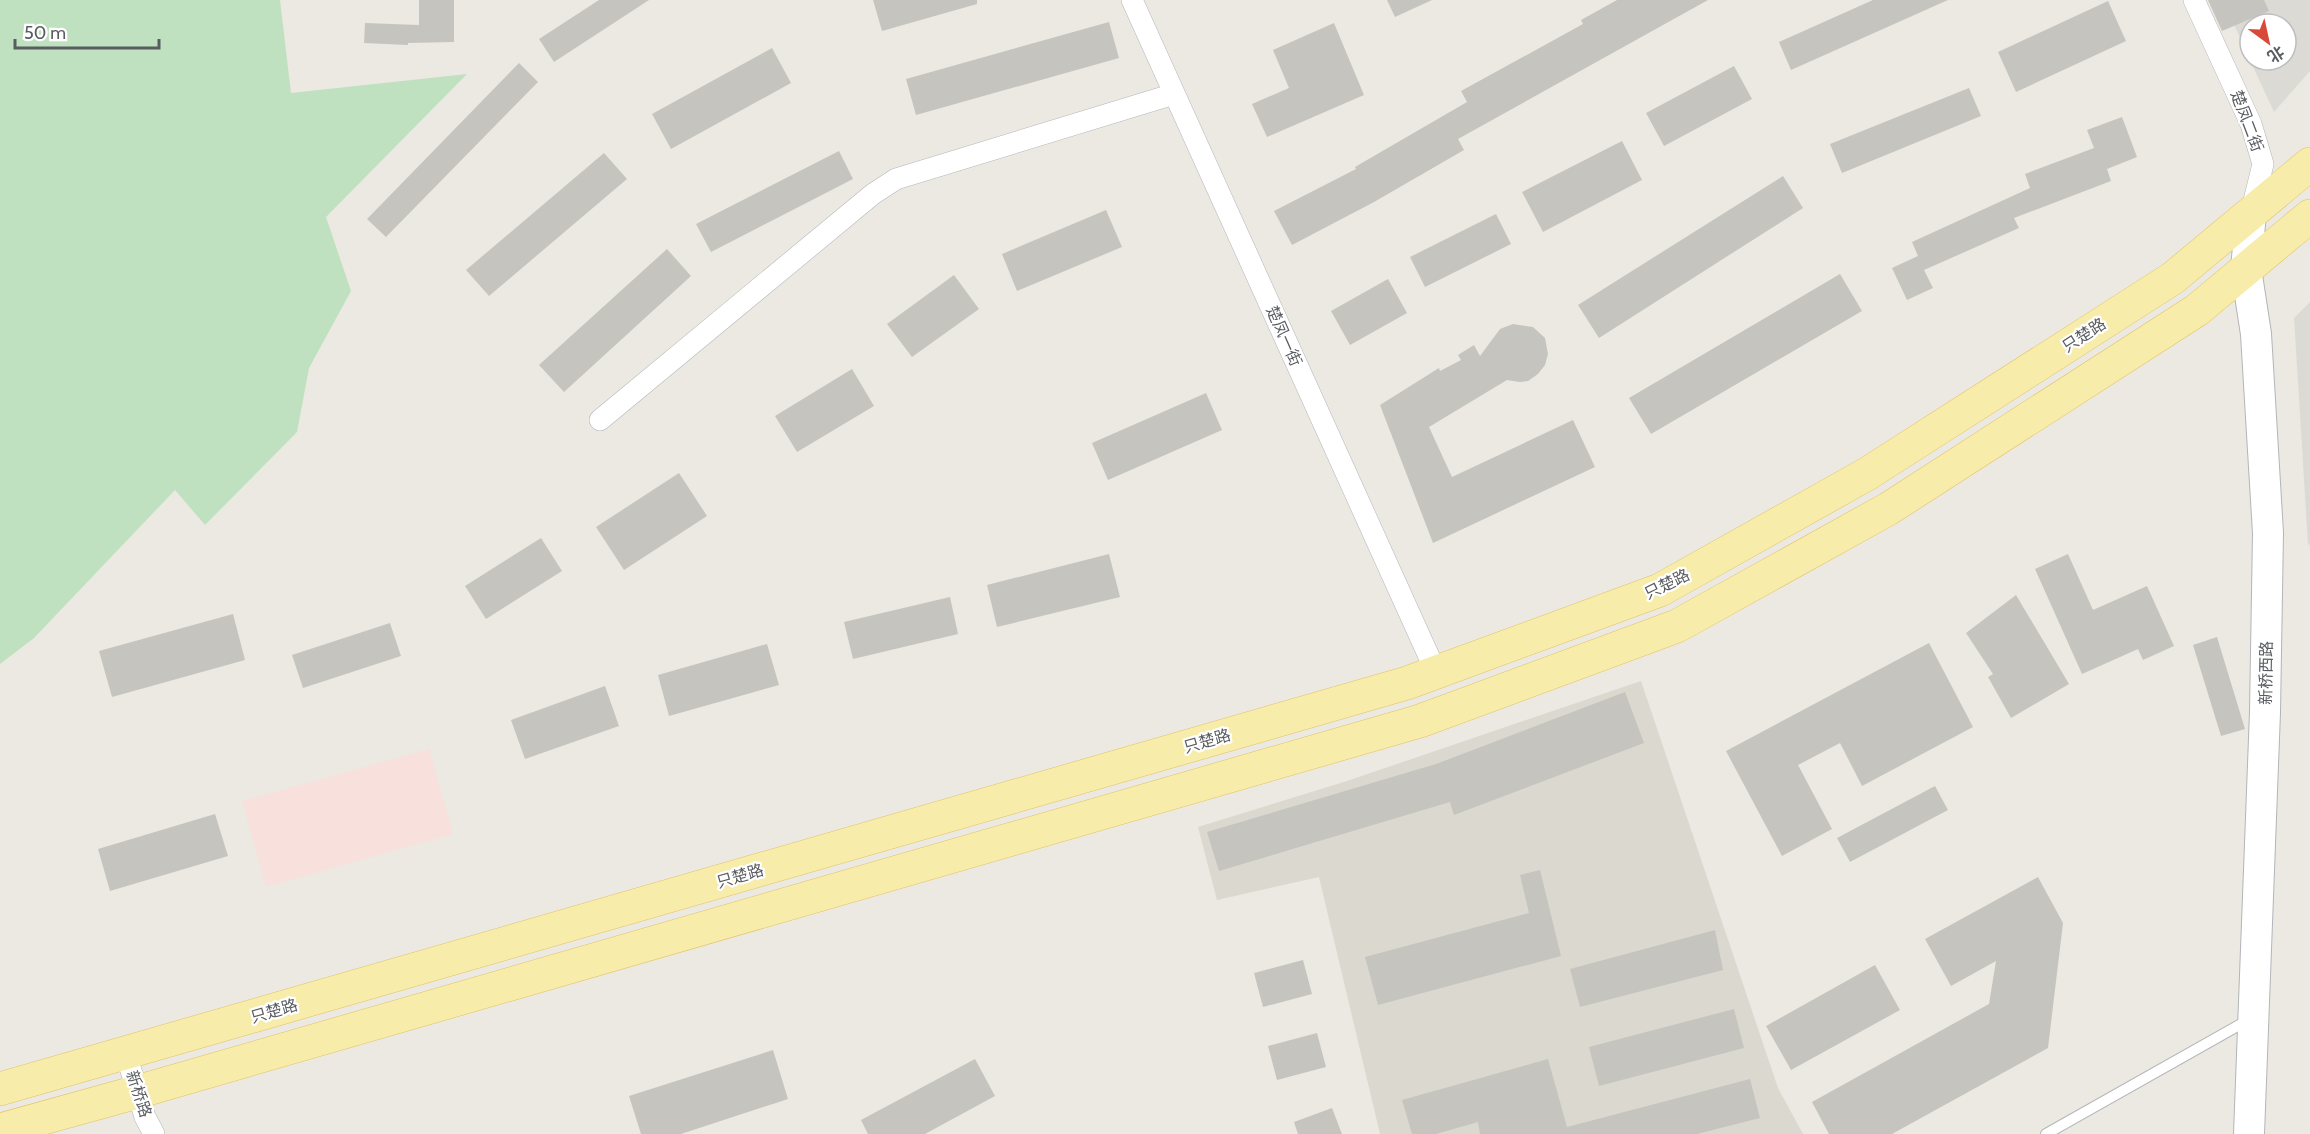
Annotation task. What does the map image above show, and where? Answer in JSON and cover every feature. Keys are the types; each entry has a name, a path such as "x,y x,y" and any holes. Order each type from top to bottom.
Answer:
{"main road":[{"name":"只楚路","path":"0,1089 1362,696 1436,672 1660,590 1868,474 2173,278 2310,164"},
{"path":"0,1130 1420,721 1677,626 1888,509 2197,310 2310,216"}],"street":[{"name":"楚凤一街","path":"1132,0 1436,672"},
{"name":"楚凤二街","path":"2194,0 2251,124 2263,164 2251,213"},
{"path":"600,420 873,194 896,180 1174,94"},
{"name":"新桥西路","path":"2249,1134 2265,712 2268,533 2256,334 2246,269 2251,213"},
{"name":"新桥路","path":"126,1054 145,1118 154,1134"}],"lane":[{"path":"2046,1134 2253,1017"}],"shaded area":[{"path":"2223,0 2310,0 2310,71 2274,112 2256,72 2298,72 2298,12 2238,12 2238,33"},
{"path":"2310,302 2310,545 2308,544 2294,318"},
{"path":"1641,681 1778,1088 1803,1134 1380,1134 1319,877 1217,900 1198,827 1347,781"},
{"path":"429,749 453,834 266,887 242,801"}],"green space":[{"path":"0,0 280,0 291,93 467,74 326,217 351,291 309,368 297,432 205,525 175,490 34,638 0,664"}],"building":[{"path":"419,0 454,0 454,42 408,43 408,45 364,43 365,23 419,25"},
{"path":"599,0 649,0 554,62 539,39"},
{"path":"873,0 977,0 977,4 882,31"},
{"path":"1387,0 1432,0 1395,17"},
{"path":"1617,0 1708,0 1458,139 1464,150 1374,202 1292,245 1274,211 1356,169 1355,167 1467,102 1461,91 1583,24 1581,20"},
{"path":"1873,0 1948,0 1791,70 1779,42"},
{"path":"2208,0 2264,0 2269,11 2238,12 2238,24 2222,31"},
{"path":"2108,1 2126,41 2016,92 1998,52"},
{"path":"1109,22 1119,58 916,115 906,79"},
{"path":"1334,23 1364,95 1267,137 1252,104 1289,88 1273,50"},
{"path":"772,48 791,83 671,149 652,114"},
{"path":"519,63 538,82 386,237 367,219"},
{"path":"1734,66 1752,99 1664,146 1646,113"},
{"path":"1969,88 1981,116 1842,173 1830,144"},
{"path":"2122,117 2137,157 2107,169 2111,181 2014,218 2019,228 1924,270 1933,288 1907,300 1892,268 1918,256 1912,242 2030,188 2025,174 2094,148 2087,130"},
{"path":"1622,141 1642,180 1543,232 1522,192"},
{"path":"839,151 853,179 711,252 696,224"},
{"path":"604,153 627,179 489,296 466,270"},
{"path":"1783,176 1803,208 1599,338 1578,305"},
{"path":"1106,210 1122,247 1017,291 1002,254"},
{"path":"1496,214 1511,244 1425,287 1410,257"},
{"path":"667,249 691,276 564,392 539,365"},
{"path":"1840,274 1862,311 1651,434 1629,398"},
{"path":"954,275 979,309 912,357 887,324"},
{"path":"1388,279 1407,313 1350,345 1331,311"},
{"path":"1513,324 1533,327 1545,338 1548,354 1545,365 1528,381 1507,380 1429,427 1452,477 1573,420 1595,467 1433,543 1380,405 1439,368 1440,371 1461,360 1458,355 1474,345 1480,356 1500,329"},
{"path":"852,369 874,406 797,452 775,416"},
{"path":"1206,393 1222,430 1108,480 1092,443"},
{"path":"679,473 707,516 624,570 596,527"},
{"path":"541,538 562,571 486,619 465,586"},
{"path":"1109,554 1120,597 997,627 987,585"},
{"path":"2068,554 2093,610 2147,586 2174,646 2143,660 2138,649 2082,674 2035,569"},
{"path":"2016,595 2069,684 2011,718 1988,677 1993,674 1966,633"},
{"path":"950,597 958,634 853,659 844,622"},
{"path":"233,614 245,660 112,697 99,651"},
{"path":"390,623 401,656 303,688 292,655"},
{"path":"2217,637 2245,729 2221,736 2193,645"},
{"path":"1929,643 1973,727 1862,786 1840,743 1798,765 1832,829 1782,856 1726,751"},
{"path":"767,644 779,685 669,716 658,675"},
{"path":"605,686 619,726 525,759 511,720"},
{"path":"1625,692 1644,743 1454,815 1450,802 1219,871 1207,832 1436,764"},
{"path":"1935,786 1948,810 1850,862 1837,838"},
{"path":"215,814 228,856 110,891 98,849"},
{"path":"1540,870 1561,956 1378,1005 1365,957 1529,913 1520,875"},
{"path":"2038,877 2063,923 2048,1048 1892,1134 1829,1134 1812,1102 1989,1004 1996,961 1951,986 1925,939"},
{"path":"1715,930 1723,970 1580,1007 1570,969"},
{"path":"1303,960 1312,994 1263,1007 1254,973"},
{"path":"1875,965 1900,1010 1791,1070 1766,1026"},
{"path":"1734,1009 1744,1048 1599,1086 1589,1047"},
{"path":"1317,1033 1326,1067 1277,1080 1268,1046"},
{"path":"773,1050 788,1099 681,1134 641,1134 629,1096"},
{"path":"975,1059 995,1096 925,1134 868,1134 861,1120"},
{"path":"1548,1059 1567,1127 1750,1079 1760,1118 1697,1134 1480,1134 1478,1122 1436,1134 1412,1134 1402,1100"},
{"path":"1332,1108 1342,1134 1298,1134 1294,1122"}]}
